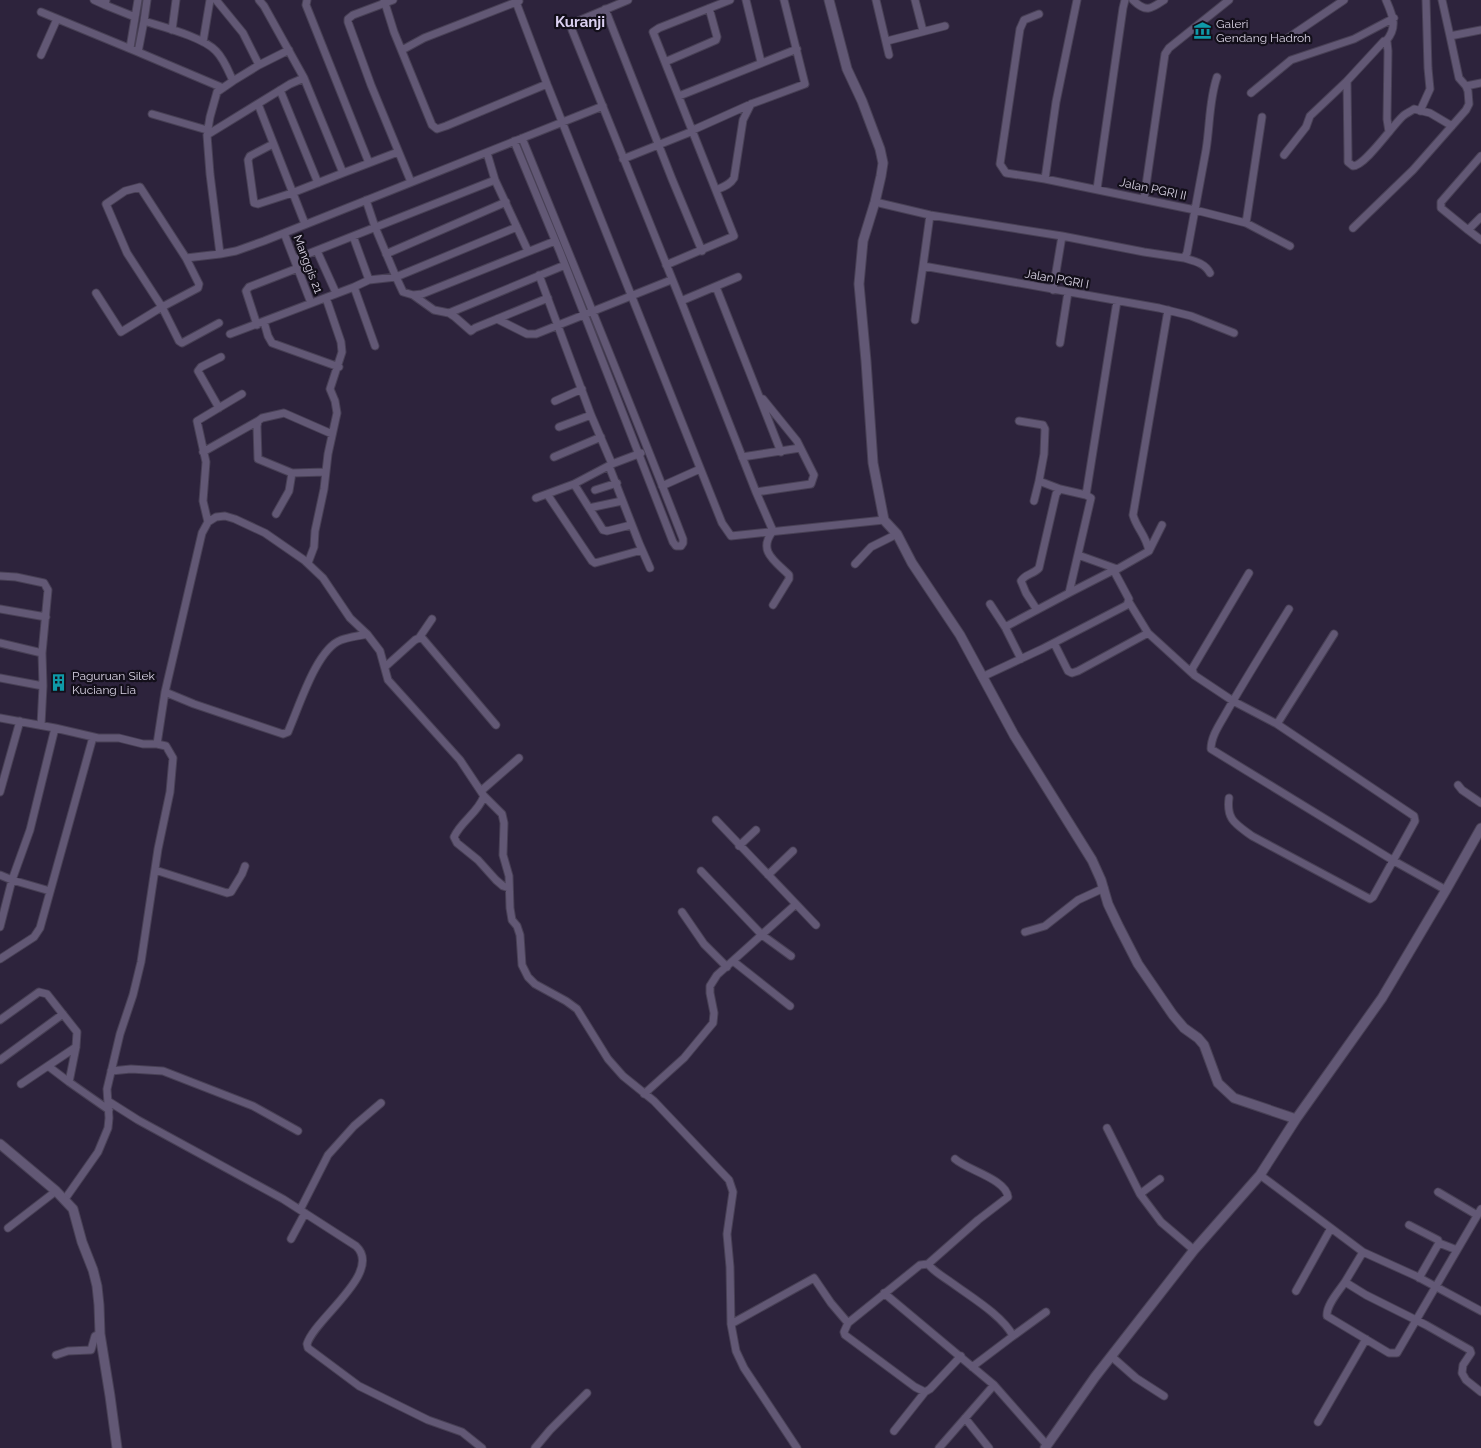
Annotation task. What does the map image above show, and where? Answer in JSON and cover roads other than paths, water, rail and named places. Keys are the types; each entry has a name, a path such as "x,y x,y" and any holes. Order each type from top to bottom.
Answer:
{"street":[{"path":"94,0 106,3 135,17"},
{"path":"130,48 138,0"},
{"path":"138,52 147,0"},
{"path":"172,30 176,0"},
{"path":"203,42 210,0"},
{"path":"216,0 243,33 260,65"},
{"path":"393,0 353,16 348,19 348,22 411,182"},
{"path":"628,0 605,8 571,24 572,30 773,531"},
{"path":"666,265 734,236 654,34 655,30 730,0"},
{"path":"746,0 761,62"},
{"path":"623,159 751,104 805,84 784,0"},
{"path":"829,0 847,69 862,102 880,149 883,163 882,176 863,241 859,284 873,463 884,520 897,534 912,563 960,635 1018,742 1092,860 1118,925 1138,964 1173,1015 1184,1028 1204,1045 1218,1083 1234,1098 1296,1119"},
{"path":"876,0 889,55"},
{"path":"916,0 923,31"},
{"path":"1045,179 1056,102 1076,0"},
{"path":"1097,189 1125,0"},
{"path":"1134,0 1139,6 1146,9 1152,8 1164,0"},
{"path":"1144,199 1165,54 1169,48 1229,0"},
{"path":"1288,38 1344,0"},
{"path":"1284,155 1306,127 1310,116 1347,81 1379,45 1386,41 1393,31 1394,18 1386,0"},
{"path":"1420,111 1430,89 1426,0"},
{"path":"1353,228 1413,170 1466,110 1469,104 1466,86 1458,78 1442,0"},
{"path":"308,1 369,163"},
{"path":"402,50 424,38 518,1 547,84 630,295 722,523 731,536 884,520"},
{"path":"264,2 304,78 343,173"},
{"path":"385,2 394,32 432,125 437,129 547,84"},
{"path":"605,8 702,251"},
{"path":"665,62 716,40 717,37 709,8"},
{"path":"41,12 222,88"},
{"name":"Jalan PGRI II","path":"1039,14 1024,20 1020,29 1000,164 1006,173 1097,189 1246,223 1290,246"},
{"path":"1251,93 1291,60 1354,39 1394,18"},
{"path":"41,55 57,19"},
{"path":"144,21 203,42 215,50 222,58 233,81"},
{"path":"887,41 945,26"},
{"path":"1450,36 1481,30"},
{"path":"1386,41 1388,51 1387,118 1390,132"},
{"path":"679,96 797,49"},
{"path":"220,254 207,133 217,92 260,65 289,50"},
{"path":"1184,258 1187,253 1195,210 1206,148 1213,89 1217,77"},
{"path":"152,114 207,133 304,78"},
{"path":"1347,81 1346,138 1348,162 1353,166 1359,165 1403,116 1414,109 1430,113 1452,126"},
{"path":"1466,86 1481,83"},
{"path":"280,90 318,183"},
{"path":"258,104 305,224"},
{"path":"716,190 732,182 734,178 743,120 751,104"},
{"path":"186,258 236,250 603,106"},
{"path":"1246,223 1262,117"},
{"path":"514,141 585,315 673,542 676,546 681,546 683,543 682,539 662,486 522,138"},
{"path":"273,144 250,156 248,160 254,203 258,204 292,193 398,152"},
{"path":"487,153 495,180 528,251"},
{"path":"1481,156 1441,202 1442,208 1481,240"},
{"path":"295,259 495,180"},
{"path":"96,293 120,332 162,307 198,288 199,284 186,258 140,187 125,190 106,204 127,253 162,307 179,341 182,342 219,323"},
{"path":"366,200 375,228 403,292 413,295 434,310 448,313 461,321 471,331 548,298"},
{"path":"386,254 506,202"},
{"path":"875,202 930,215 1184,258 1208,268 1210,274"},
{"path":"915,320 930,215"},
{"path":"1468,230 1481,217"},
{"path":"230,334 369,280 396,277 517,227"},
{"name":"Manggis 21","path":"284,232 311,303"},
{"path":"353,236 369,280"},
{"path":"1053,290 1062,236"},
{"path":"413,295 422,294 555,241"},
{"path":"317,251 336,293"},
{"path":"448,313 565,266"},
{"name":"Jalan PGRI I","path":"924,266 1168,310 1191,316 1234,333"},
{"path":"298,268 249,287 246,291 248,302 272,342 339,366"},
{"path":"539,276 601,437 622,501 650,568"},
{"path":"681,301 738,277"},
{"path":"497,319 527,334 536,334 671,280"},
{"path":"354,287 375,346"},
{"path":"716,287 781,452"},
{"path":"1060,343 1068,292"},
{"path":"308,563 314,547 315,531 337,413 330,389 342,352 341,342 326,298"},
{"path":"1086,495 1117,301"},
{"path":"1149,550 1147,540 1134,521 1133,515 1168,310"},
{"path":"219,408 198,371 221,357"},
{"path":"555,400 582,390"},
{"path":"756,492 811,484 814,474 800,448 758,393"},
{"path":"208,522 203,501 206,462 198,421 242,394"},
{"path":"204,452 262,418 284,413 332,434"},
{"path":"559,427 591,415"},
{"path":"258,421 258,459 292,474 326,472"},
{"path":"1019,421 1043,426 1045,429 1044,454 1034,501"},
{"path":"554,457 601,437"},
{"path":"742,457 800,448"},
{"path":"536,498 574,484 611,465 648,451"},
{"path":"662,486 700,469"},
{"path":"276,514 289,491 292,474"},
{"path":"1039,481 1091,498 1069,593"},
{"path":"574,484 605,531 632,524"},
{"path":"595,490 617,484"},
{"path":"1037,610 1022,586 1021,581 1023,577 1035,573 1039,568 1055,500 1060,489"},
{"path":"547,494 595,563 642,550"},
{"path":"589,508 622,501"},
{"path":"157,744 164,692 176,648 202,532 208,522 216,517 225,516 235,519 265,533 308,563 327,582 350,618 367,634 380,651 388,680 460,760 483,794 502,814 504,823 503,856 509,876 512,920 520,935 522,964 528,977 577,1009 608,1059 623,1076 654,1101 729,1180 733,1192 727,1234 730,1267 731,1324 736,1351 797,1448"},
{"path":"1005,627 1115,570 1149,550 1162,525"},
{"path":"773,531 767,538 768,554 789,576 773,605"},
{"path":"855,564 871,547 897,534"},
{"path":"1078,555 1115,570 1129,602 1148,634 1194,675 1233,701 1277,724 1414,816 1413,826 1373,897 1370,899 1252,836 1229,815 1229,798"},
{"path":"1194,675 1192,669 1248,573"},
{"path":"0,576 16,577 44,583 48,590 42,653 41,725"},
{"path":"982,677 1021,660 1127,605 1129,602"},
{"path":"990,604 1005,627 1021,660"},
{"path":"0,609 46,617"},
{"path":"1289,609 1233,701 1211,743 1211,749 1394,861 1446,890"},
{"path":"385,667 419,638 432,619"},
{"path":"164,692 282,734 288,732 318,664 332,646 340,640 367,634"},
{"path":"1054,643 1068,671 1072,672 1078,671 1148,634"},
{"path":"1277,724 1334,634"},
{"path":"419,638 423,639 496,725"},
{"path":"0,642 42,653"},
{"path":"0,678 43,686"},
{"path":"0,718 93,737 119,738 143,744 166,746 171,753 173,766 140,968 133,995 124,1017 107,1089 108,1128 98,1152 65,1199"},
{"path":"0,792 20,721"},
{"path":"0,927 12,880 30,830 55,728"},
{"path":"0,959 34,937 40,928 93,737"},
{"path":"509,888 496,880 478,860 457,843 454,837 457,830 481,805 483,794 518,758"},
{"path":"1458,785 1481,803"},
{"path":"716,820 816,925"},
{"path":"884,1293 994,1385 1045,1446 1111,1356 1194,1250 1260,1175 1296,1119 1382,998 1481,828"},
{"path":"739,846 756,830"},
{"path":"768,875 793,851"},
{"path":"155,870 227,893 232,892 242,874 244,866"},
{"path":"700,871 762,935 791,956"},
{"path":"0,875 50,890"},
{"path":"1024,932 1045,926 1078,900 1104,888"},
{"path":"644,1094 684,1058 713,1023 714,1013 710,986 717,975 796,904"},
{"path":"682,912 704,944 727,967"},
{"path":"733,961 790,1006"},
{"path":"0,1020 39,992 47,994 78,1032 69,1082"},
{"path":"0,1060 63,1014"},
{"path":"21,1084 76,1047"},
{"path":"48,1066 109,1110"},
{"path":"111,1071 131,1069 163,1071 253,1106 298,1131"},
{"path":"108,1101 138,1120 283,1199 361,1250 364,1258 353,1284 345,1296 312,1332 307,1344 308,1348 359,1386 428,1420 462,1432 482,1448"},
{"path":"291,1239 328,1155 354,1126 381,1103"},
{"path":"1107,1128 1140,1194 1161,1222 1194,1250"},
{"path":"0,1144 56,1190 73,1208 82,1242 93,1270 116,1448"},
{"path":"925,1392 915,1387 845,1335 844,1332 848,1323 884,1293 920,1265 928,1264 978,1220 1008,1197 1008,1193 999,1184 982,1174 962,1166 955,1159"},
{"path":"1260,1175 1363,1252 1420,1278 1481,1311"},
{"path":"1140,1194 1160,1179"},
{"path":"8,1228 56,1190"},
{"path":"1363,1252 1329,1306 1328,1316 1390,1353 1397,1353 1479,1212 1438,1192"},
{"path":"1409,1225 1438,1240 1439,1243 1457,1250"},
{"path":"1296,1292 1331,1228"},
{"path":"1420,1278 1439,1243"},
{"path":"928,1264 938,1274 997,1317 1009,1328 1013,1336"},
{"path":"731,1324 814,1278 831,1303 848,1323"},
{"path":"1345,1282 1440,1332 1471,1351 1461,1369 1466,1380 1481,1392"},
{"path":"972,1367 1046,1312"},
{"path":"56,1355 68,1351 91,1350 96,1336 100,1334"},
{"path":"1318,1422 1366,1339"},
{"path":"894,1431 925,1392 961,1356"},
{"path":"1111,1356 1136,1378 1164,1396"},
{"path":"939,1448 994,1385"},
{"path":"535,1448 587,1393"},
{"path":"965,1418 989,1448"}],"place":[{"name":"Galeri Gendang Hadroh","path":"1202,31"},
{"name":"Paguruan Silek Kuciang Lia","path":"58,683"}],"district":[{"name":"Kuranji","path":"580,22"}]}
